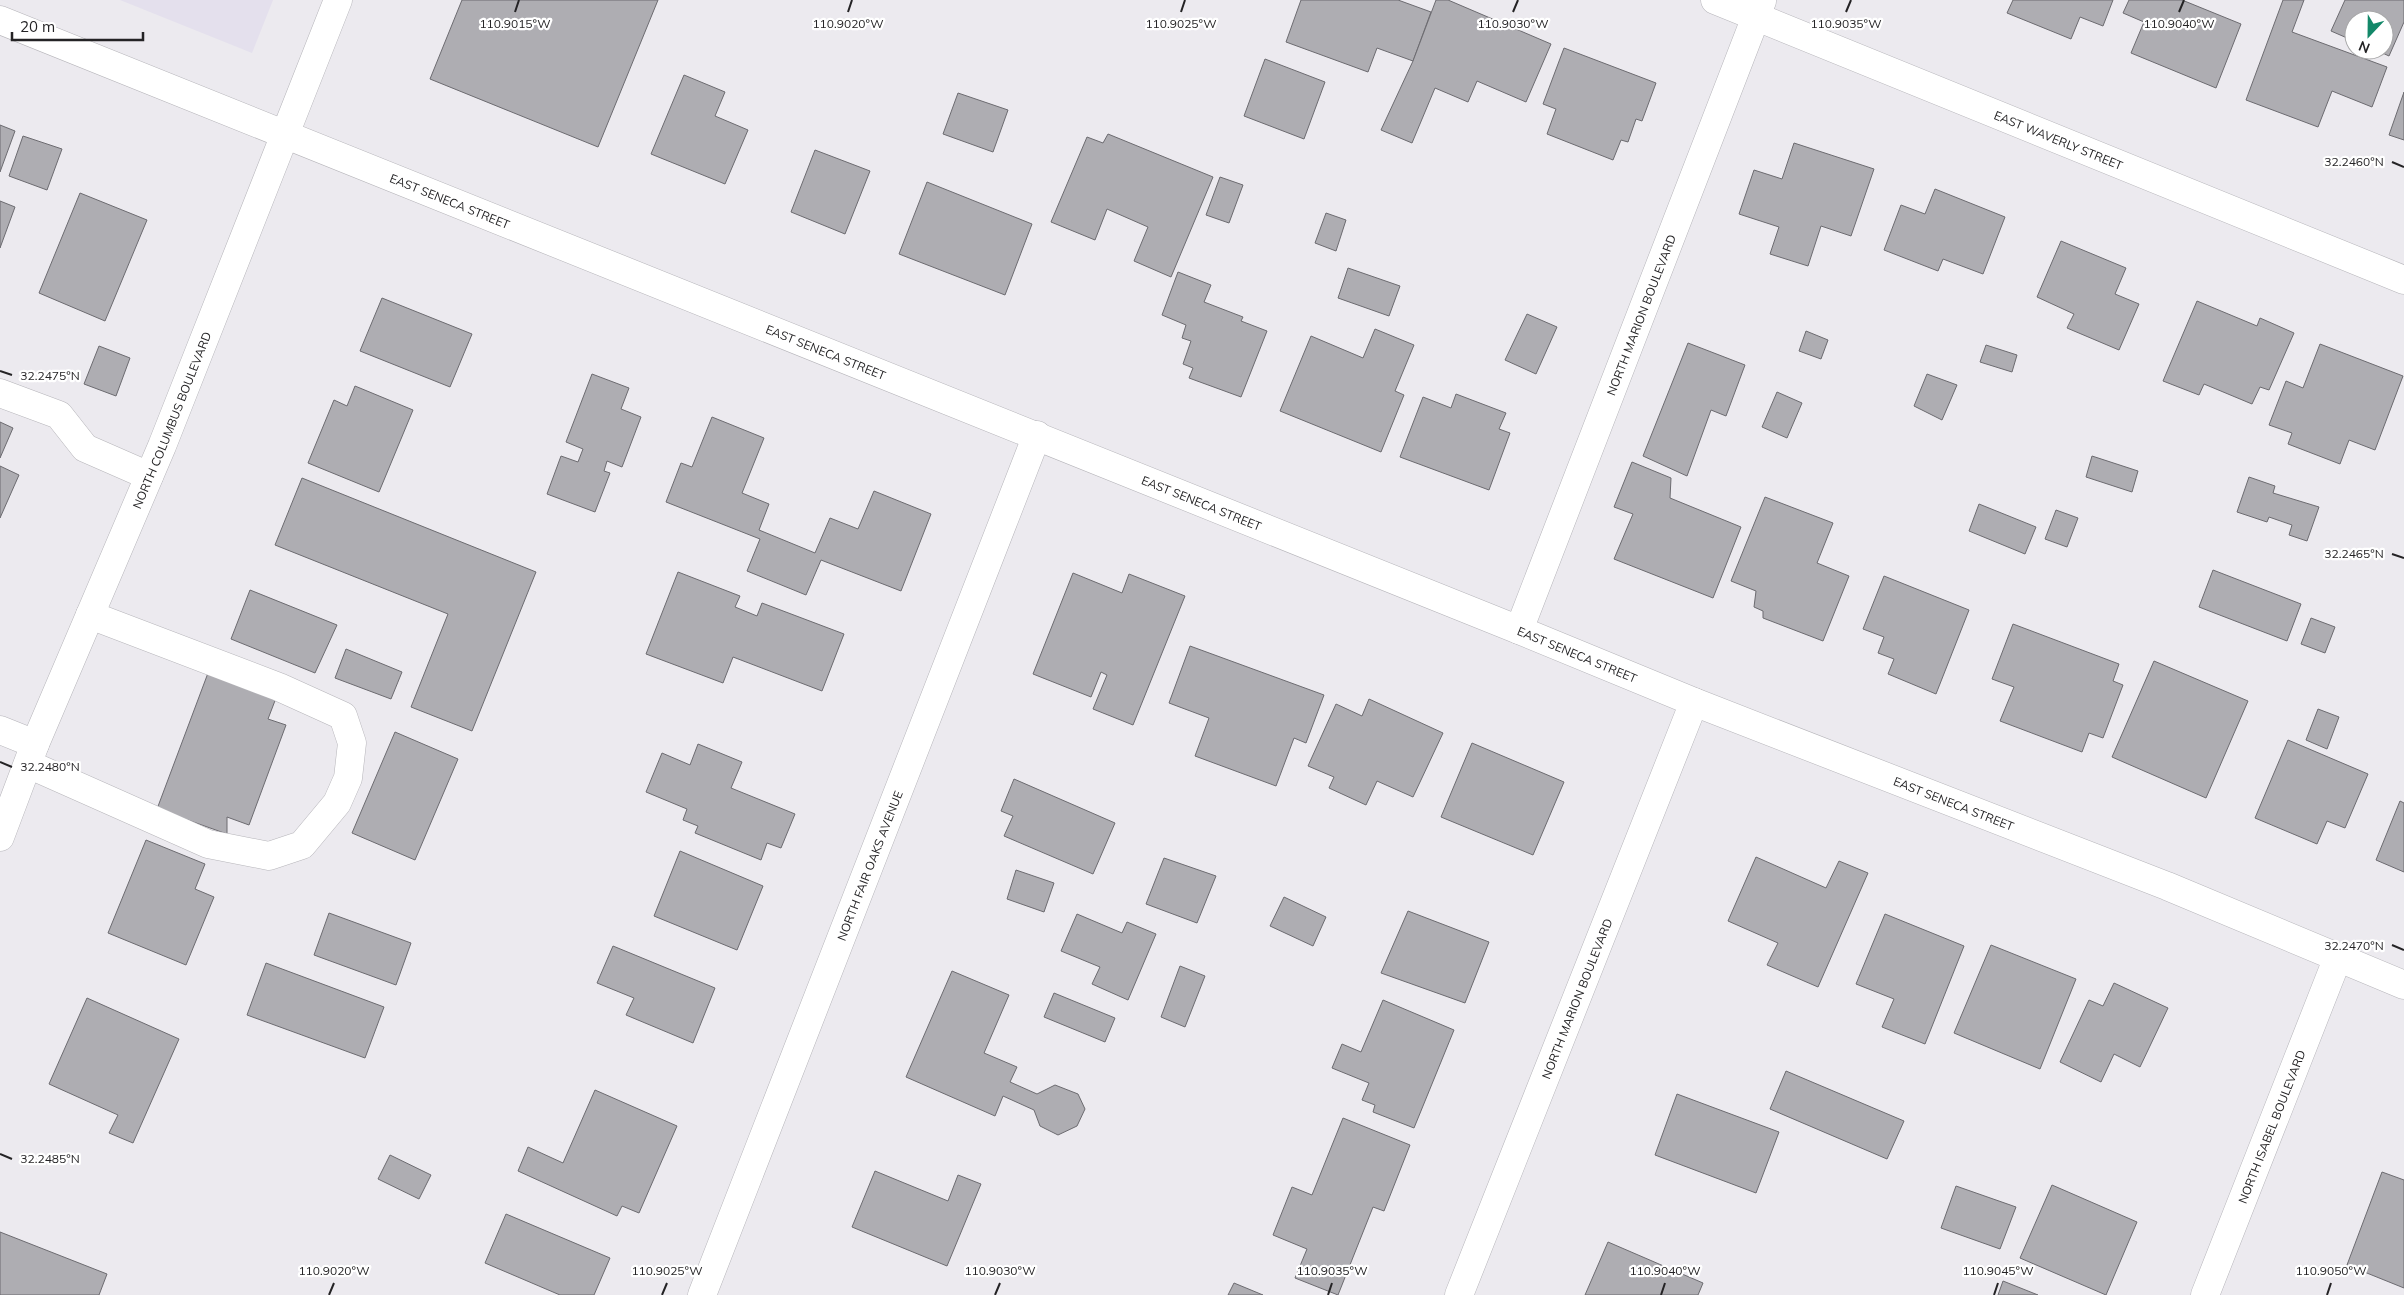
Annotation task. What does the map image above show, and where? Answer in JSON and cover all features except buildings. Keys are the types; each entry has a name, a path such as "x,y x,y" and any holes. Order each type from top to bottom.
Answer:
{"street":[{"name":"NORTH COLUMBUS BOULEVARD","path":"0,837 31,754 149,476 338,0"},
{"name":"EAST WAVERLY STREET","path":"1715,0 1760,8 2404,280"},
{"name":"NORTH MARION BOULEVARD","path":"1519,630 1760,8"},
{"name":"EAST SENECA STREET","path":"0,20 284,132 1037,435 1694,702 2167,886 2404,985"},
{"path":"0,393 59,415 85,448 149,476"},
{"name":"NORTH FAIR OAKS AVENUE","path":"702,1295 1037,435"},
{"path":"0,730 31,754 208,844 269,856 302,845 337,803 348,778 352,743 343,716 279,687 90,615"},
{"name":"NORTH MARION BOULEVARD","path":"1459,1295 1694,702"},
{"name":"NORTH ISABEL BOULEVARD","path":"2205,1295 2338,957"}],"shaded area":[{"path":"120,0 273,0 252,53"}]}
